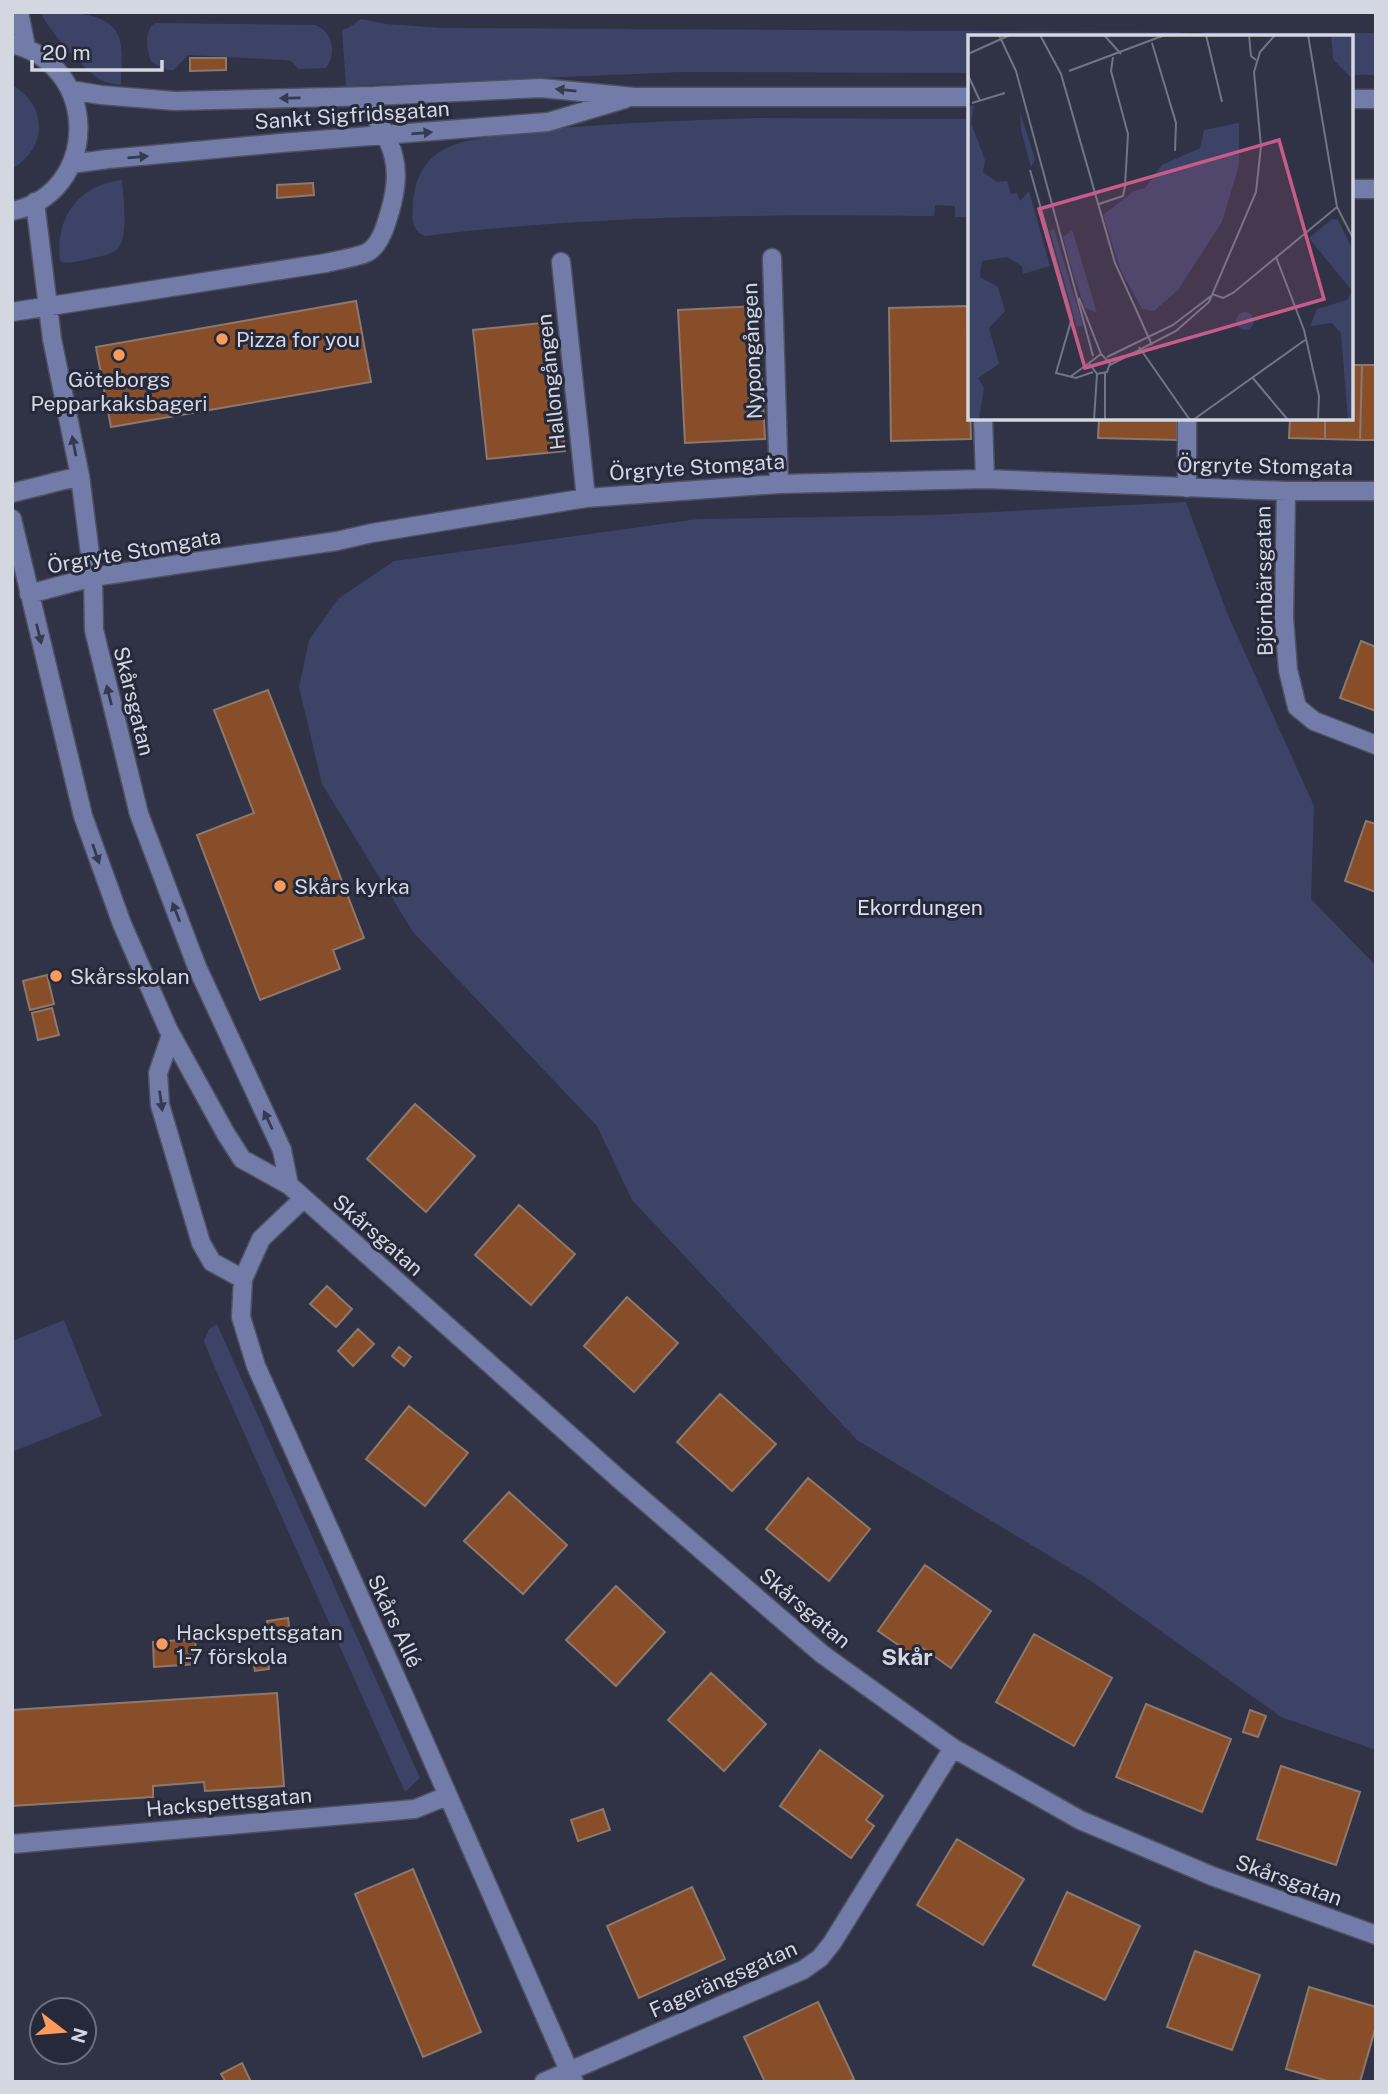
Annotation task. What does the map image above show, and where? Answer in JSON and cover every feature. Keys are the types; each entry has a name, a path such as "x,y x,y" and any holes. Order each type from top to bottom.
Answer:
{"street":[{"path":"12,211 35,202 55,186 71,164 79,140 78,114 71,90 53,65 19,46 19,12"},
{"name":"Sankt Sigfridsgatan","path":"71,90 101,95 175,100 362,97 541,88 634,97 968,97"},
{"path":"12,312 326,263 368,252 383,235 395,198 397,166 388,136 362,97"},
{"name":"Sankt Sigfridsgatan","path":"71,164 281,143 548,122 634,97"},
{"path":"1353,99 1376,99"},
{"path":"1353,189 1376,189"},
{"name":"Skårsgatan","path":"35,202 52,340 80,475 93,577 94,630 139,814 197,967 282,1150 289,1185"},
{"name":"Nypongången","path":"772,258 779,484"},
{"name":"Hallongången","path":"561,262 586,498"},
{"path":"983,420 985,479"},
{"path":"1187,420 1187,488"},
{"path":"12,493 80,475"},
{"name":"Örgryte Stomgata","path":"29,594 93,577 337,541 586,498 779,484 985,479 1187,488 1376,491"},
{"name":"Björnbärsgatan","path":"1286,491 1284,618 1288,670 1297,707 1314,721 1376,745"},
{"name":"Skårsgatan","path":"12,519 83,816 122,924 171,1035 242,1159 289,1185 619,1479 822,1654 953,1748 1080,1820 1212,1876 1376,1935"},
{"path":"171,1035 158,1073 160,1105 201,1243 212,1262 243,1279"},
{"name":"Skårs Allé","path":"303,1199 261,1239 243,1279 241,1317 256,1366 572,2076"},
{"name":"Fagerängsgatan","path":"572,2076 803,1970 820,1958 832,1943 953,1748"},
{"name":"Hackspettsgatan","path":"12,1844 415,1809 447,1797"},
{"path":"544,2082 572,2076"}],"green space":[{"path":"41,12 84,14 112,27 121,46 121,85 104,81 89,71 56,36"},
{"path":"361,19 386,24 442,28 1174,32 1187,35 968,35 968,73 684,72 346,86 342,30"},
{"path":"155,23 315,25 326,32 331,44 331,56 326,68 299,69 291,61 188,55 174,70 168,70 152,63 149,53 147,36"},
{"path":"1376,33 1376,75 1353,75 1353,35 1199,34"},
{"path":"12,85 32,104 39,127 32,150 12,169"},
{"path":"757,118 968,119 968,217 955,217 955,206 935,205 934,216 679,217 552,224 425,236 413,223 415,190 423,169 446,148 510,134 634,123"},
{"path":"122,180 125,218 120,246 104,255 72,262 60,261 61,231 73,206 93,189"},
{"name":"Ekorrdungen","path":"1186,502 1227,613 1314,806 1311,899 1376,966 1376,1750 1281,1717 1091,1581 857,1440 632,1200 597,1126 413,932 322,784 299,687 309,640 338,599 394,561 698,519 933,515"},
{"path":"64,1320 102,1416 12,1452 12,1341"},
{"path":"217,1324 420,1778 405,1792 214,1366 204,1341 209,1329"}],"building":[{"path":"190,58 226,58 226,70 190,71"},
{"path":"313,183 314,195 277,198 277,185"},
{"path":"356,301 371,382 111,427 96,347"},
{"path":"758,306 765,439 685,443 678,310"},
{"path":"967,306 968,420 970,420 971,439 891,441 889,308"},
{"path":"551,322 565,451 487,459 473,330"},
{"path":"1353,365 1362,365 1360,440 1325,439 1325,420 1353,420"},
{"path":"1362,365 1376,365 1376,440 1360,440"},
{"path":"1099,420 1177,420 1177,440 1098,438"},
{"path":"1290,420 1325,420 1325,439 1289,438"},
{"path":"1361,641 1376,647 1376,711 1340,698"},
{"name":"Skårs kyrka","path":"268,690 364,938 333,950 340,969 260,1000 197,835 254,813 214,710"},
{"path":"1366,821 1376,824 1376,892 1345,881"},
{"path":"47,975 54,1004 30,1010 23,981"},
{"path":"52,1008 59,1035 38,1040 32,1013"},
{"path":"415,1104 475,1156 426,1212 367,1159"},
{"path":"519,1205 575,1254 531,1305 475,1255"},
{"path":"327,1286 352,1309 336,1327 310,1304"},
{"path":"627,1297 678,1343 634,1392 584,1346"},
{"path":"358,1329 374,1344 353,1366 338,1351"},
{"path":"399,1347 411,1357 404,1366 392,1356"},
{"path":"720,1394 776,1444 732,1491 677,1442"},
{"path":"409,1406 468,1453 425,1506 366,1459"},
{"path":"808,1478 870,1529 829,1581 766,1529"},
{"path":"509,1492 567,1545 523,1594 464,1541"},
{"path":"925,1565 991,1611 951,1668 917,1644 910,1653 878,1631"},
{"path":"616,1586 665,1632 616,1686 566,1640"},
{"path":"288,1618 290,1633 269,1635 267,1621"},
{"path":"1034,1634 1112,1678 1074,1746 996,1702"},
{"path":"195,1639 197,1664 154,1667 153,1642"},
{"path":"268,1660 269,1669 255,1671 253,1661"},
{"path":"711,1673 766,1724 724,1771 668,1720"},
{"path":"277,1693 284,1786 205,1791 204,1782 153,1786 153,1797 12,1806 12,1710"},
{"path":"1146,1704 1231,1739 1202,1812 1116,1777"},
{"path":"1250,1710 1266,1716 1258,1737 1243,1732"},
{"path":"820,1750 883,1796 866,1820 874,1826 851,1858 780,1806"},
{"path":"1281,1766 1360,1792 1336,1865 1257,1839"},
{"path":"603,1809 610,1830 578,1841 571,1820"},
{"path":"957,1839 1024,1879 983,1945 917,1905"},
{"path":"413,1869 481,2032 423,2057 355,1894"},
{"path":"692,1887 725,1959 639,1998 607,1926"},
{"path":"1067,1892 1140,1926 1105,2000 1033,1965"},
{"path":"1195,1951 1260,1975 1232,2050 1167,2027"},
{"path":"1309,1987 1376,2007 1376,2026 1360,2082 1331,2082 1286,2069"},
{"path":"818,2002 854,2079 848,2082 765,2082 744,2037"},
{"path":"242,2063 251,2082 226,2082 221,2074"}],"place":[{"name":"Pizza for you","path":"222,339"},
{"name":"Göteborgs Pepparkaksbageri","path":"119,355"},
{"name":"Skårs kyrka","path":"280,886"},
{"name":"Skårsskolan","path":"56,976"},
{"name":"Hackspettsgatan 1-7 förskola","path":"162,1644"}],"district":[{"name":"Skår","path":"907,1656"}]}
